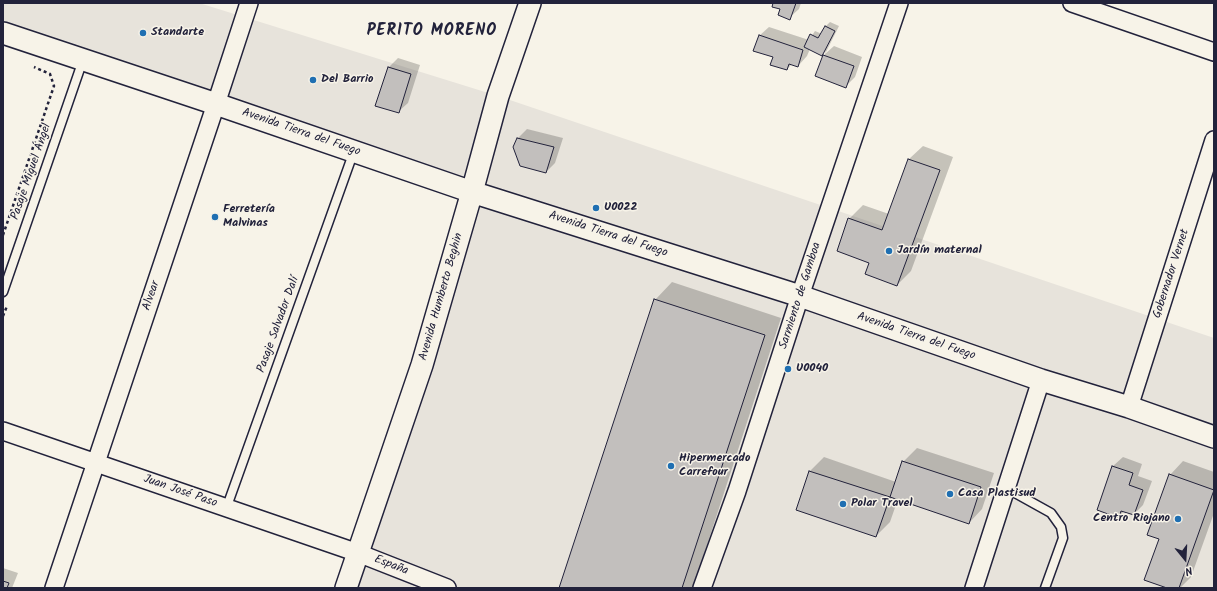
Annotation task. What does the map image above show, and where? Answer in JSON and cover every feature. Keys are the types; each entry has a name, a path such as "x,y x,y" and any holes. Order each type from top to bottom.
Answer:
{"street":[{"name":"Alvear","path":"54,588 249,3"},
{"name":"Avenida Humberto Beghin","path":"346,588 422,365 498,96 530,3"},
{"name":"Sarmiento de Gamboa","path":"702,588 737,491 800,296 899,3"},
{"path":"1072,3 1214,52"},
{"name":"Avenida Tierra del Fuego","path":"3,33 354,150 472,192 800,296 1041,380 1129,407 1214,437"},
{"name":"Gobernador Vernet","path":"1129,407 1214,140"},
{"path":"974,588 1041,380"},
{"name":"Juan José Paso","path":"3,432 96,462 358,553"},
{"name":"España","path":"358,553 447,588"}],"lane":[{"name":"Pasaje Miguel Ángel","path":"3,292 84,60"},
{"name":"Pasaje Salvador Dalí","path":"226,508 354,150"},
{"path":"1006,488 1051,513 1061,527 1063,538 1045,588"}],"path":[{"path":"3,235 54,86 50,74"}],"shaded area":[{"path":"3,3 199,3 498,96 1214,338 1214,588 346,588 472,192 3,33"}],"building":[{"path":"773,3 796,3 790,20 778,15 780,9 772,7"},
{"path":"825,26 835,31 822,56 804,47 810,34 818,38"},
{"path":"759,35 803,50 798,67 789,64 787,70 770,65 773,57 753,51"},
{"path":"823,55 854,66 846,88 815,76"},
{"path":"388,67 411,74 399,113 375,106"},
{"path":"517,138 554,147 546,173 520,166 513,147"},
{"path":"908,159 940,170 897,286 865,274 869,263 837,251 848,218 882,230"},
{"path":"654,299 765,335 682,588 559,588"},
{"path":"902,461 981,487 969,524 890,497"},
{"path":"1112,466 1133,473 1129,485 1143,490 1134,515 1121,511 1119,518 1097,510"},
{"name":"Polar Travel","path":"809,471 890,497 876,537 796,510"},
{"name":"Centro Riojano","path":"1169,474 1214,490 1179,588 1167,588 1144,580 1159,539 1147,535"},
{"path":"3,581 9,583 7,588 3,588"}],"place":[{"name":"Standarte","path":"143,33"},
{"name":"Del Barrio","path":"313,80"},
{"name":"U0022","path":"596,208"},
{"name":"Ferretería Malvinas","path":"215,217"},
{"name":"Jardín maternal","path":"889,251"},
{"name":"U0040","path":"788,369"},
{"name":"Hipermercado Carrefour","path":"671,466"},
{"name":"Casa Plastisud","path":"950,494"},
{"name":"Polar Travel","path":"843,504"},
{"name":"Centro Riojano","path":"1178,519"}],"district":[{"name":"PERITO MORENO","path":"432,32"}]}
